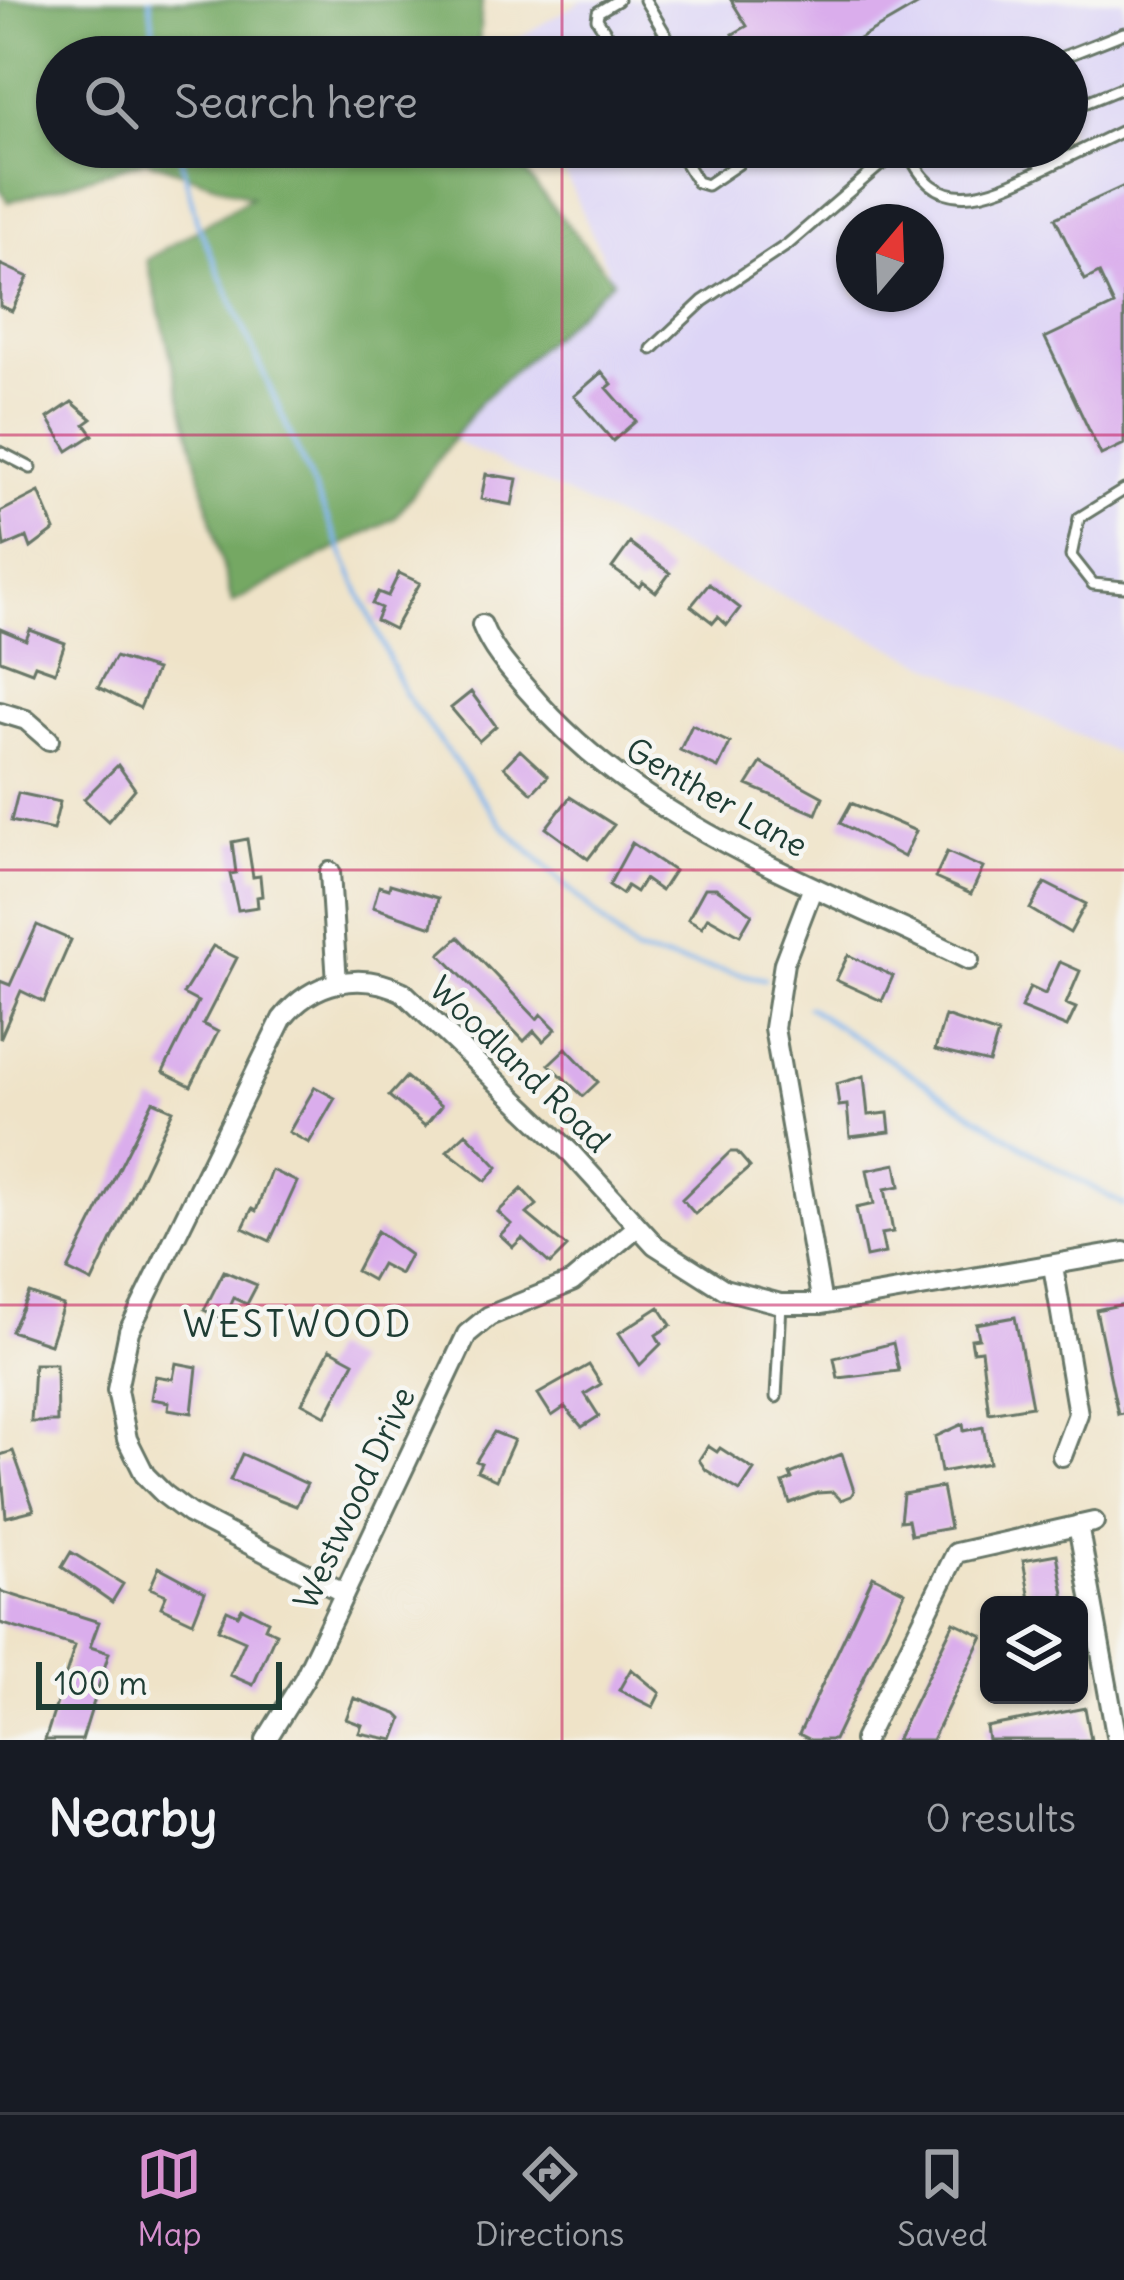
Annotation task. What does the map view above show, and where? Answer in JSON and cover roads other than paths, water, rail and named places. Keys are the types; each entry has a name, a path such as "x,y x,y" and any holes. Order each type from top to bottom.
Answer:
{"street":[{"name":"Genther Lane","path":"482,625 506,665 600,764 704,832 969,960"},
{"path":"0,712 26,720 49,740"},
{"path":"330,872 338,983 306,995 282,1019 129,1330 117,1390 132,1450 164,1494 189,1513 342,1592"},
{"path":"814,887 784,963 775,1028 822,1304"},
{"name":"Woodland Road","path":"338,983 370,979 419,1004 637,1226 696,1274 724,1289 781,1304 822,1304 1124,1252"},
{"name":"Westwood Drive","path":"266,1740 304,1679 467,1334 489,1316 572,1282 637,1226"},
{"path":"1053,1266 1078,1414 1062,1456"},
{"path":"864,1740 956,1553 1086,1524 1120,1719 1117,1740"}],"lane":[{"path":"608,36 598,12 618,0"},
{"path":"645,0 666,36"},
{"path":"1088,47 1124,33"},
{"path":"1088,102 1124,87"},
{"path":"1088,148 1124,130"},
{"path":"689,168 698,182 707,184 731,168"},
{"path":"652,349 703,301 787,245 882,168"},
{"path":"918,168 926,183 963,199 994,193 1047,168"},
{"path":"0,452 31,468"},
{"path":"1124,490 1079,518 1071,556 1093,584 1124,587"},
{"path":"776,1397 781,1304"}],"waterway":[{"path":"150,0 154,36"},
{"path":"183,168 197,222 404,693 503,826 636,953 765,979"},
{"path":"808,1007 1047,1162 1124,1205"}],"district":[{"name":"WESTWOOD","path":"298,1324"}]}
